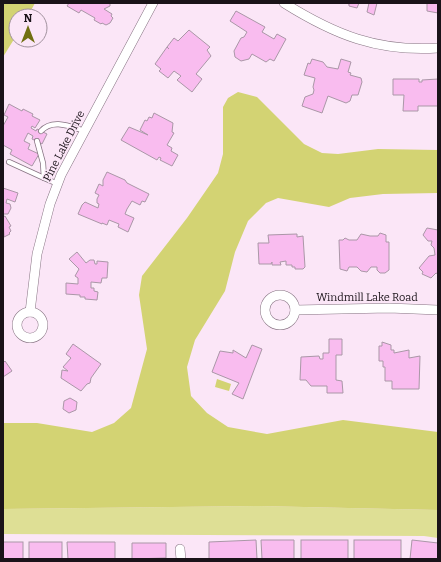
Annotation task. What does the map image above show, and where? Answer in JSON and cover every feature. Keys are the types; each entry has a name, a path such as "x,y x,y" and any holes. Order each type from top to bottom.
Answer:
{"street":[{"name":"Pine Lake Drive","path":"30,312 37,254 50,204 58,184 85,131 153,3"},
{"path":"284,3 308,18 363,42 405,49 438,48"},
{"name":"Windmill Lake Road","path":"295,310 390,308 438,310"},
{"path":"180,549 181,559"}],"lane":[{"path":"41,131 48,125 58,124 85,131"},
{"path":"37,141 44,163 44,178"},
{"path":"10,162 58,184"}],"green space":[{"path":"259,506 438,510 438,538 424,536 3,534 3,509"}],"shaded area":[{"path":"3,3 35,3 32,8 8,8 9,48 3,57"},
{"path":"238,92 257,97 304,144 322,153 338,154 378,149 438,150 438,193 383,194 350,198 329,207 278,198 266,203 248,221 235,252 225,291 195,340 187,367 191,396 207,413 228,427 267,434 343,420 438,432 438,510 259,506 3,509 3,423 37,423 92,432 114,423 131,408 147,349 139,295 142,276 187,218 218,173 223,154 223,107 228,98"},
{"path":"217,379 231,384 229,391 215,387"}],"building":[{"path":"69,3 110,3 110,6 104,9 112,14 111,16 113,18 110,23 106,25 101,24 94,20 95,18 81,10 79,13 67,6"},
{"path":"346,3 359,3 357,8 349,6 349,4"},
{"path":"369,3 377,3 374,15 367,12"},
{"path":"427,3 438,3 438,13 427,11"},
{"path":"236,11 265,27 262,32 274,39 277,34 286,39 274,61 270,59 266,62 252,54 249,59 241,61 235,57 234,51 241,38 244,37 247,32 230,21"},
{"path":"189,30 210,47 207,50 211,56 196,74 202,79 192,92 177,80 181,76 174,71 168,78 159,71 161,69 155,64 174,38 178,41"},
{"path":"312,59 323,62 327,67 338,69 341,59 351,62 348,72 351,73 350,75 361,78 362,82 358,95 352,95 350,101 346,103 328,96 322,113 302,106 305,97 313,94 314,90 313,87 315,78 304,75 308,63 310,64"},
{"path":"393,79 419,79 419,82 422,82 422,80 438,79 438,106 418,106 418,111 403,111 404,95 393,95"},
{"path":"9,104 22,111 23,109 33,114 32,116 40,120 35,128 32,126 31,128 47,134 42,144 32,139 33,136 28,133 24,141 30,144 28,149 39,154 32,166 10,154 12,150 3,145 3,126 8,117 4,115"},
{"path":"154,113 173,123 172,132 174,133 167,145 172,148 171,151 178,155 172,166 160,160 161,158 159,157 157,160 121,140 129,127 148,135 140,130 145,120 147,121 149,117 152,118"},
{"path":"107,172 125,180 127,183 149,194 145,202 142,201 140,205 132,201 127,209 125,214 134,218 128,232 118,227 119,224 109,220 107,225 78,214 85,202 98,208 99,204 97,203 97,199 99,195 95,193 99,184 103,186 103,180"},
{"path":"3,188 18,193 15,202 7,199 6,203 10,204 11,208 8,214 3,214"},
{"path":"5,216 11,226 9,227 11,231 9,233 10,234 4,237 3,217"},
{"path":"427,228 438,230 438,274 436,273 431,278 422,274 423,272 419,268 429,256 435,255 434,248 431,245 432,241 428,241 423,235"},
{"path":"380,233 386,235 386,242 389,242 389,270 385,273 380,273 377,270 377,267 371,267 367,272 361,271 357,267 349,267 347,271 340,269 339,240 343,240 345,238 349,240 357,240 361,234 378,236"},
{"path":"297,234 297,237 303,236 305,267 303,269 295,269 292,265 286,265 286,261 280,262 281,265 272,265 272,262 271,264 259,264 258,243 269,243 268,235"},
{"path":"77,252 86,263 90,260 94,260 95,264 97,264 97,261 108,262 107,278 102,278 101,283 91,282 91,288 94,288 94,291 98,292 97,300 85,299 85,297 80,297 80,295 66,294 66,283 78,284 78,278 75,276 79,269 69,259"},
{"path":"329,339 342,339 342,355 336,355 336,380 342,381 343,393 327,393 327,386 311,386 306,380 300,380 301,357 319,356 320,359 323,359 323,353 329,353"},
{"path":"382,342 391,345 391,350 394,350 394,353 409,350 409,358 420,356 419,389 392,389 392,381 385,381 385,367 383,367 383,361 379,361 379,346 382,346"},
{"path":"73,344 101,364 91,378 90,383 87,384 81,391 61,378 62,370 68,371 63,367 71,358 66,354"},
{"path":"252,345 262,349 243,399 232,394 239,383 212,372 220,351 233,353 233,350 246,358"},
{"path":"5,361 12,371 3,377 3,363"},
{"path":"70,398 77,402 76,410 69,413 63,409 64,401"},
{"path":"256,540 257,559 209,559 209,542"},
{"path":"261,540 294,540 294,559 262,559"},
{"path":"301,540 348,540 348,559 301,559"},
{"path":"354,540 401,540 401,559 354,559"},
{"path":"412,540 438,543 438,559 410,559"},
{"path":"3,542 23,542 23,559 3,559"},
{"path":"29,542 62,542 62,559 29,559"},
{"path":"67,542 115,542 115,559 68,559"},
{"path":"132,543 166,543 166,558 132,559"}]}
